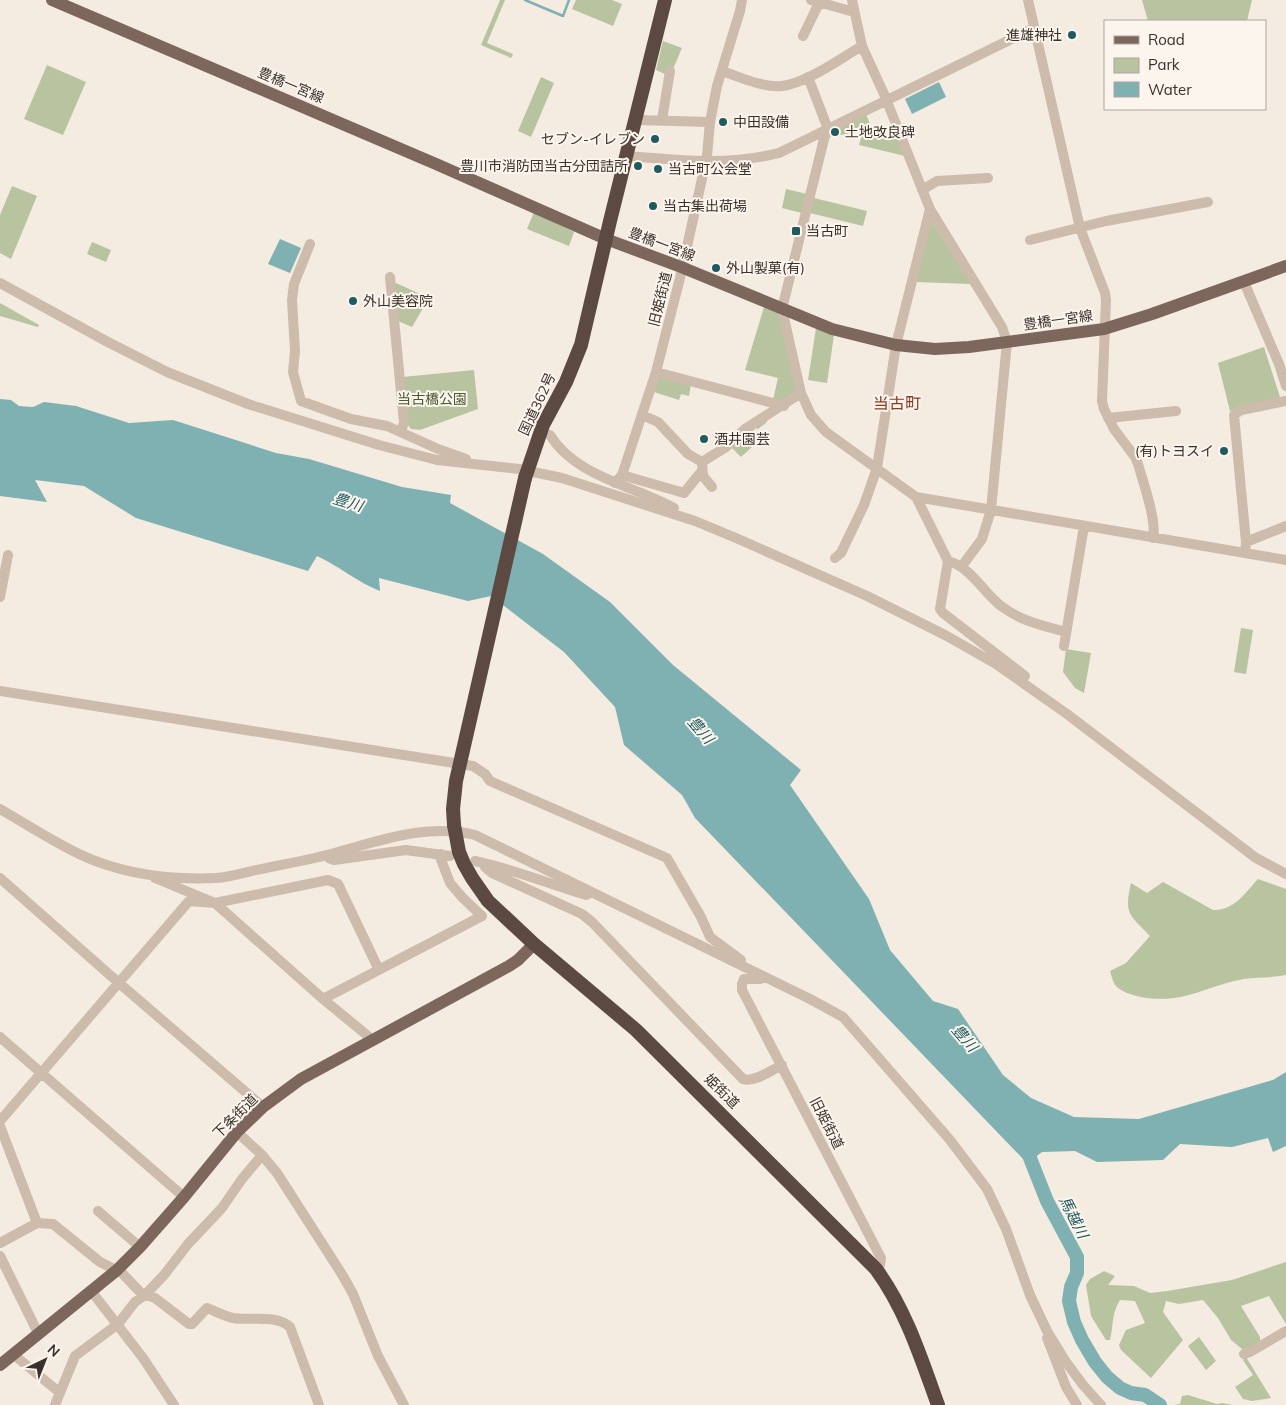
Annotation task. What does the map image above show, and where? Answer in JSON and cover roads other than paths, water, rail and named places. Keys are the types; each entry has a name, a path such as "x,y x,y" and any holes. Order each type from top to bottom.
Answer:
{"highway":[{"name":"国道362号","path":"454,828 453,809 456,781 526,474 543,425 566,382 581,345 665,0"},
{"name":"姫街道","path":"454,828 464,864 479,890 488,901 534,944 636,1030 876,1269 900,1306 938,1405"}],"main road":[{"name":"豊橋一宮線","path":"52,0 436,164 606,239 682,267 832,329 896,345 935,349 969,347 1104,329 1286,266"},
{"name":"下条街道","path":"0,1365 117,1270 184,1197 236,1132 263,1106 301,1079 509,966 534,944"}],"street":[{"name":"旧姫街道","path":"619,479 656,372 705,162 717,86 742,0"},
{"path":"852,0 862,46 887,101 930,209 1002,327 1007,342 991,510 982,539 962,566"},
{"path":"1028,0 1080,228 1105,293 1102,401 1114,429 1138,464 1155,531 1153,538"},
{"path":"803,36 815,2 854,12"},
{"path":"626,156 705,162 758,158 779,153 1034,28"},
{"path":"722,71 753,82 783,86 808,77 862,46"},
{"path":"662,120 670,71"},
{"path":"808,77 828,129 782,309 801,394 817,424 916,496 1286,560"},
{"path":"636,120 710,122"},
{"path":"922,190 937,181 988,178"},
{"path":"1030,240 1106,221 1208,202"},
{"path":"835,558 841,553 864,505 877,468 896,345 930,209"},
{"path":"310,244 294,284 292,300 295,351 293,372 301,401 351,420 387,426 438,449 484,465"},
{"path":"390,277 404,423 401,431"},
{"path":"1244,282 1279,364 1286,386"},
{"path":"0,283 167,372 248,404 379,445 437,460 484,465 526,474 562,478 678,515 743,541 893,609 945,635 996,664 1074,719 1256,858 1286,874"},
{"path":"656,372 784,406"},
{"path":"619,479 684,493 702,467 745,429 801,394"},
{"path":"1245,553 1246,542 1234,415 1240,410 1286,401"},
{"path":"1108,418 1176,411"},
{"path":"642,415 658,422 702,467 712,487"},
{"path":"550,435 556,446 573,461 619,479 673,507 678,515"},
{"path":"916,496 948,560 940,609 1036,686 1038,694"},
{"path":"1064,646 1084,526"},
{"path":"1246,542 1286,526"},
{"path":"0,597 8,555"},
{"path":"948,560 962,566 989,595 1028,622 1066,632"},
{"path":"0,690 473,766 490,780 667,858 701,917 710,938 739,957 750,969"},
{"path":"0,809 80,854 146,875 215,903 372,1041"},
{"path":"146,875 218,878 323,856 395,836 454,828 475,835 766,976 843,1017 950,1140 987,1189 995,1204 1030,1294 1047,1330 1066,1362 1083,1385 1102,1405"},
{"path":"323,856 334,860 406,850 445,855 440,857 450,883 482,916 323,999"},
{"path":"593,892 586,895 508,869 479,862 492,873 582,914 592,922 743,1079 748,1081 782,1065"},
{"path":"0,878 263,1106"},
{"path":"0,1121 189,901 215,903 328,880 338,884 379,970"},
{"name":"旧姫街道","path":"766,976 760,979 744,979 742,990 881,1258 880,1264 876,1269"},
{"path":"0,1037 184,1197"},
{"path":"0,1126 37,1223"},
{"path":"236,1132 262,1155 277,1174 347,1282 378,1356 404,1405"},
{"path":"55,1405 75,1356 118,1324 134,1302 145,1295 164,1275 188,1244 222,1208 242,1179 262,1155"},
{"path":"98,1210 140,1247"},
{"path":"0,1243 37,1223 53,1224 100,1262 122,1273 141,1292 155,1298 189,1324 192,1324 207,1308 233,1318 275,1320 286,1323 290,1327 319,1405"},
{"path":"0,1256 39,1335"},
{"path":"92,1292 118,1324 174,1405"},
{"path":"1047,1330 1046,1335 1051,1351 1066,1387 1077,1405"},
{"path":"1244,1354 1286,1331"},
{"path":"14,1355 59,1392"}],"water":[{"path":"939,82 946,97 912,114 905,99"},
{"path":"280,239 301,248 290,273 268,264"},
{"name":"豊川","path":"0,399 11,400 19,406 33,407 44,402 76,406 129,423 173,420 276,453 309,459 402,487 451,495 450,503 543,554 610,602 673,665 801,770 790,785 869,899 890,950 933,1001 958,1009 1003,1075 1031,1098 1074,1117 1139,1119 1273,1080 1286,1072 1286,1146 1273,1152 1268,1138 1232,1147 1180,1144 1163,1160 1097,1162 1075,1151 1042,1152 1027,1163 695,818 682,795 624,745 615,707 564,652 491,596 468,601 379,578 380,591 317,556 308,571 136,518 84,486 35,480 47,502 0,496"}],"waterway":[{"path":"525,0 563,16 569,0"},
{"name":"馬越川","path":"1024,1143 1047,1201 1077,1257 1077,1273 1071,1287 1069,1301 1074,1322 1082,1340 1095,1362 1107,1377 1120,1388 1131,1393 1145,1395 1160,1405"}],"tunnel":[{"path":"536,413 546,429"}],"place":[{"name":"進雄神社","path":"1072,35"},
{"name":"中田設備","path":"723,122"},
{"name":"土地改良碑","path":"835,132"},
{"name":"セブン-イレブン","path":"655,139"},
{"name":"豊川市消防団当古分団詰所","path":"638,166"},
{"name":"当古町公会堂","path":"658,169"},
{"name":"当古集出荷場","path":"653,206"},
{"name":"当古町","path":"796,231"},
{"name":"外山製菓(有)","path":"716,268"},
{"name":"外山美容院","path":"353,301"},
{"name":"酒井園芸","path":"704,439"},
{"name":"(有)トヨスイ","path":"1224,451"}],"district":[{"name":"当古町","path":"897,403"}],"park label":[{"name":"当古橋公園","path":"432,399"}]}
